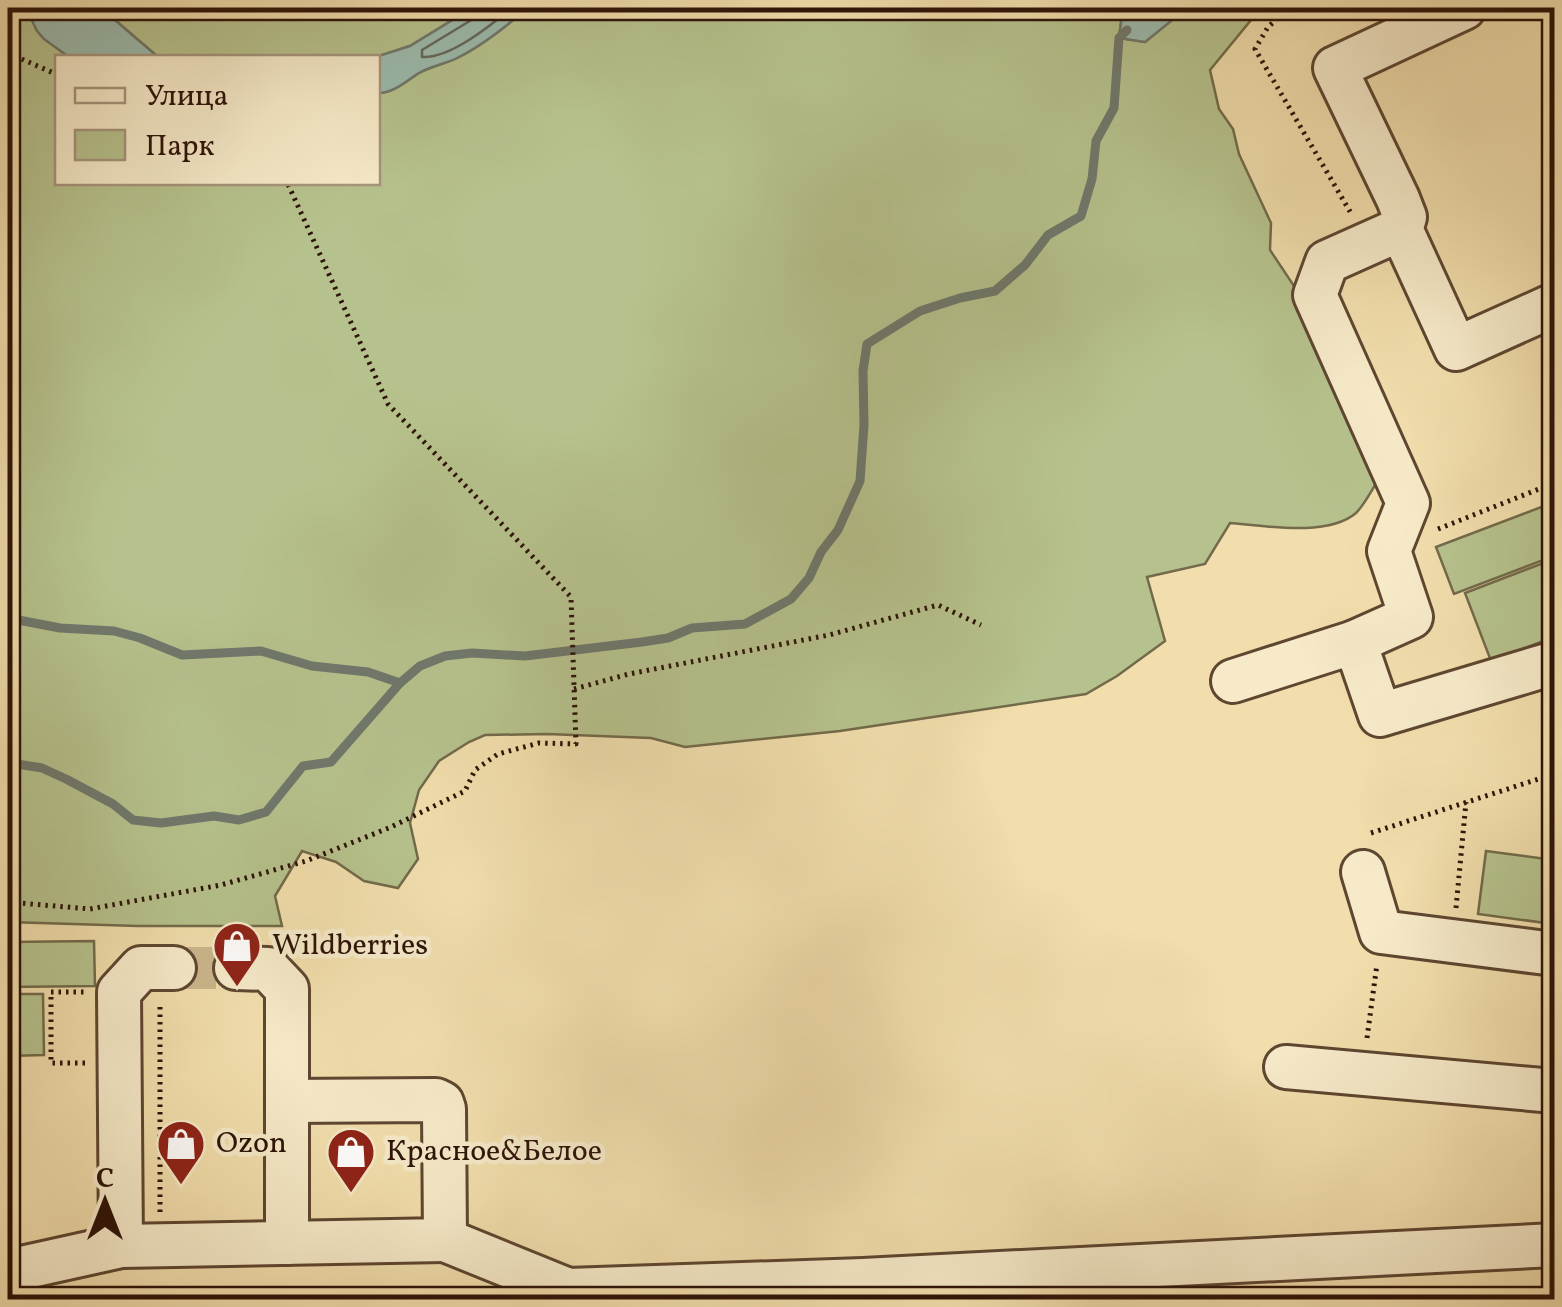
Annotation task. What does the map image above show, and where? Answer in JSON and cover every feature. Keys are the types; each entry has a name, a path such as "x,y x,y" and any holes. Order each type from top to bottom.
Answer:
{"street":[{"path":"1233,680 1355,642 1411,617 1389,551 1408,502 1315,295 1327,262 1385,236 1404,217 1334,68 1464,8"},
{"path":"1385,236 1456,350 1554,305"},
{"path":"1355,642 1380,715 1554,663"},
{"path":"1367,852 1381,932 1554,954"},
{"path":"141,1246 119,1062 118,992 141,968 167,968"},
{"path":"236,968 268,969 288,989 286,1244"},
{"path":"1286,1068 1554,1091"},
{"path":"287,1101 442,1103 445,1240"},
{"path":"8,1271 141,1246 445,1240 568,1290 859,1290 998,1286 1554,1245"}],"path":[{"path":"1288,8 1254,48 1385,236"},
{"path":"8,53 55,74"},
{"path":"8,902 90,909 220,886 306,860 391,827 465,791 475,770 498,754 539,743 576,744 571,596 388,404 289,185"},
{"path":"1433,530 1554,480"},
{"path":"574,688 829,635 938,606 981,625"},
{"path":"1367,852 1466,802 1554,774"},
{"path":"1452,941 1466,802"},
{"path":"1362,1073 1381,932"},
{"path":"141,1246 167,968"},
{"path":"118,992 50,992 51,1063 119,1062"}],"green space":[{"path":"8,8 26,8 43,36 67,55 55,55 55,185 380,185 380,93 467,53 528,8 1123,8 1119,38 1145,42 1192,8 1265,8 1210,70 1219,109 1233,129 1239,154 1271,223 1270,250 1310,310 1379,479 1356,513 1313,528 1230,523 1205,564 1147,577 1165,641 1086,694 840,731 685,747 651,738 485,735 439,761 419,790 410,823 418,859 398,888 364,881 336,862 302,851 275,896 282,926 8,922"},
{"path":"101,8 472,8 410,46 380,56 156,55"},
{"path":"1552,503 1554,556 1454,594 1436,547"},
{"path":"1554,559 1554,637 1491,661 1465,593"},
{"path":"1486,851 1554,860 1553,924 1478,914"},
{"path":"94,941 95,986 8,987 8,942"},
{"path":"8,994 43,994 44,1055 8,1056"}],"water":[{"path":"26,8 101,8 156,55 66,55 37,31"},
{"path":"472,8 528,8 467,53 380,93 380,55 410,46"},
{"path":"1123,8 1192,8 1145,42 1119,38"}],"waterway":[{"path":"8,618 60,628 114,631 182,655 261,651 312,666 368,672 400,683 420,666 445,656 525,656 668,638 692,628 745,624 791,599 809,578 821,552 838,530 860,481 867,344 920,311 995,291 1025,265 1048,235 1081,216 1092,179 1096,141 1114,108 1119,38 1127,30"},
{"path":"8,756 17,764 42,768 66,779 113,804 133,820 161,823 214,816 239,820 266,812 303,766 331,762 400,683"}],"tunnel":[{"path":"174,968 236,968"}],"place":[{"name":"Wildberries","path":"237,988"},
{"name":"Ozon","path":"181,1186"},
{"name":"Красное&Белое","path":"351,1194"}]}
